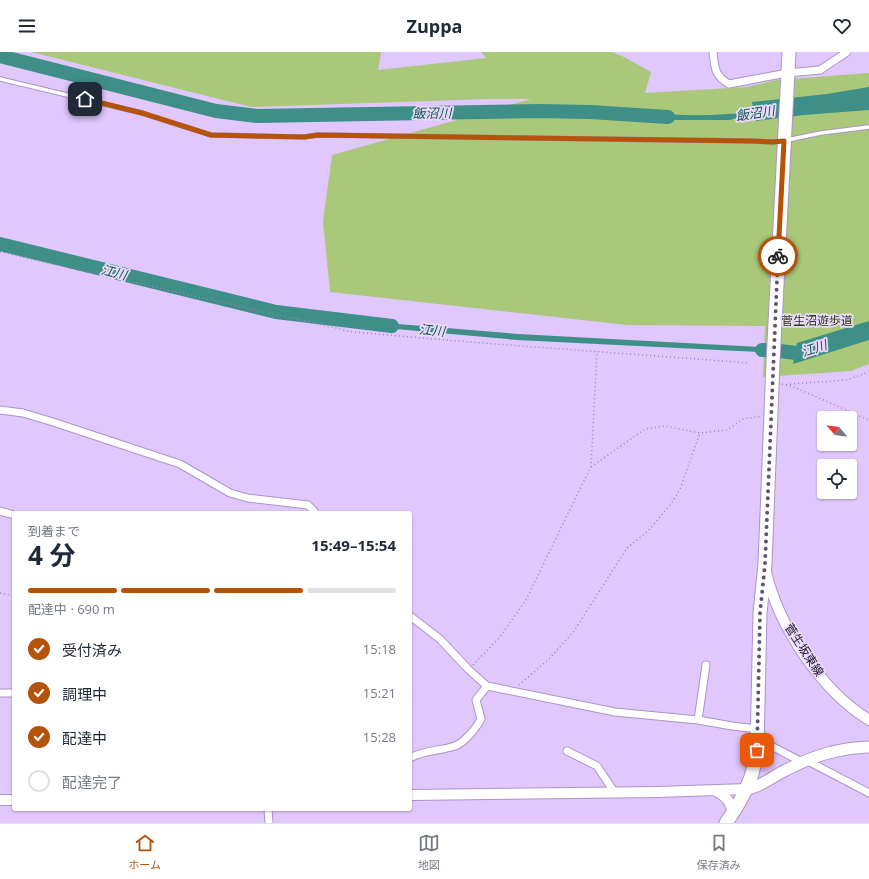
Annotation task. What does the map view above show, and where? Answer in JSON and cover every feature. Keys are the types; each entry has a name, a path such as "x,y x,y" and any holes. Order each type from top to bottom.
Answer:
{"highway":[{"path":"730,818 747,789 756,763 758,734 760,613 765,564 774,335 789,52"}],"main road":[{"path":"747,789 758,786 784,770 831,751 869,747"}],"street":[{"path":"713,52 716,72 729,84 787,77 820,70 847,52"},
{"path":"0,410 23,413 53,422 180,464 230,493 248,498 308,505 314,511"},
{"path":"0,511 12,514"},
{"name":"菅生坂東線","path":"765,564 768,581 776,602 809,662 828,685 847,704 869,720"},
{"path":"412,618 440,639 468,669 487,686 615,712 698,720 732,726 758,734 804,761 869,793"},
{"path":"698,720 706,665"},
{"path":"412,757 416,754 457,746 476,728 481,720 476,700 487,686"},
{"path":"0,693 12,692"},
{"path":"567,751 597,766 615,793"},
{"path":"412,795 615,793 747,789"},
{"path":"716,791 726,797 732,808 730,818"},
{"path":"0,800 12,800"},
{"path":"268,811 269,823"}],"lane":[{"path":"0,79 142,113 211,135 304,137 318,135 772,142 784,138 869,127"}],"path":[{"path":"0,252 353,332 750,363"},
{"path":"468,669 499,638 526,600 591,468 597,351"},
{"path":"789,385 847,380 869,372"},
{"path":"772,382 789,385 869,420"},
{"path":"591,468 645,429 665,426 700,433 726,430 742,418 771,414"},
{"path":"513,691 549,659 574,631 626,548 648,531 671,504 680,489 700,433"},
{"path":"0,593 12,596"}],"green space":[{"name":"菅生沼遊歩道","path":"31,52 381,52 378,70 486,58 481,52 612,52 651,72 645,93 747,87 776,80 869,73 869,364 851,371 763,377 765,326 627,325 330,292 323,221 332,155 531,99 488,99 251,107"}],"water":[{"path":"869,87 869,110 804,115 755,121 752,102 827,94"},
{"path":"750,112 750,114 730,120 678,120 649,118 650,113 700,115"},
{"path":"869,321 869,340 793,364 797,343"},
{"path":"374,322 518,334 780,348 780,353 517,340 373,327"}],"waterway":[{"name":"飯沼川","path":"0,56 216,111 257,116 540,111 590,112 668,117"},
{"name":"江川","path":"0,244 276,312 392,326"},
{"name":"江川","path":"762,350 796,353 813,349"}],"way so far":[{"path":"757,750 760,613 765,564 764,559 778,256"}],"route":[{"path":"85,99 142,113 211,135 304,137 318,135 522,137 784,141 778,256"}]}
